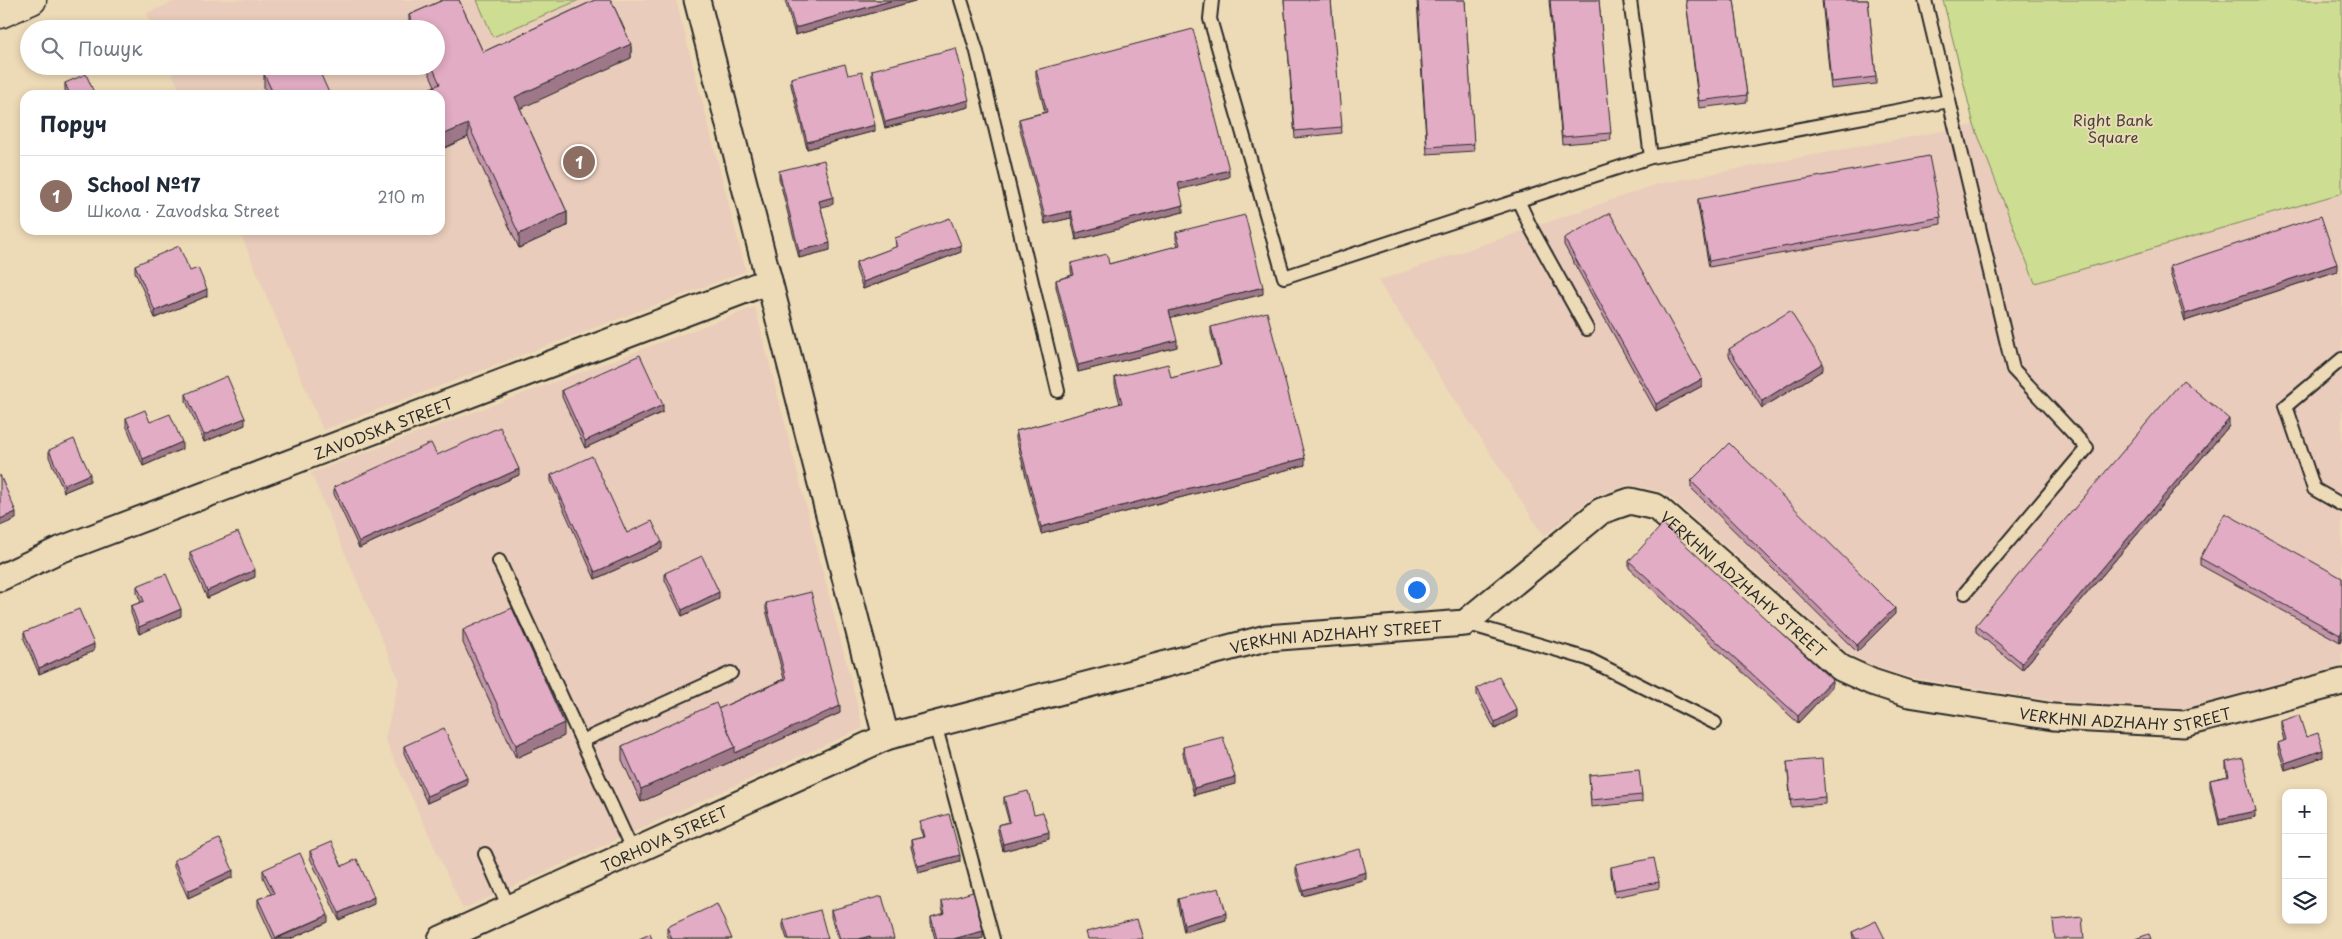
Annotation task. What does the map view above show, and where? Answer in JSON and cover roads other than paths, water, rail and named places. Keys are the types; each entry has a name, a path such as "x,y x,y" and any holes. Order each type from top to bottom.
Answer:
{"street":[{"path":"0,14 32,0"},
{"path":"697,0 886,737"},
{"name":"ZAVODSKA STREET","path":"0,578 57,551 769,281"},
{"name":"VERKHNI ADZHAHY STREET","path":"886,737 1266,638 1465,622 1601,511 1630,501 1656,507 1841,668 1872,682 1908,694 2053,717 2184,724 2342,682"},
{"name":"TORHOVA STREET","path":"441,939 886,737"}],"lane":[{"path":"961,0 977,52 1058,391"},
{"path":"1212,0 1210,19 1284,276 1651,157 1949,101"},
{"path":"1630,0 1651,157"},
{"path":"1925,0 2013,369 2087,448 1965,593"},
{"path":"1518,200 1531,228 1587,329"},
{"path":"2342,359 2286,406 2314,489 2342,505"},
{"path":"500,561 633,852"},
{"path":"1465,622 1588,659 1715,723"},
{"path":"582,741 730,673"},
{"path":"935,724 993,939"},
{"path":"485,854 510,908"}],"place":[{"name":"School №17","path":"579,162"}],"park label":[{"name":"Right Bank Square","path":"2113,128"}]}
